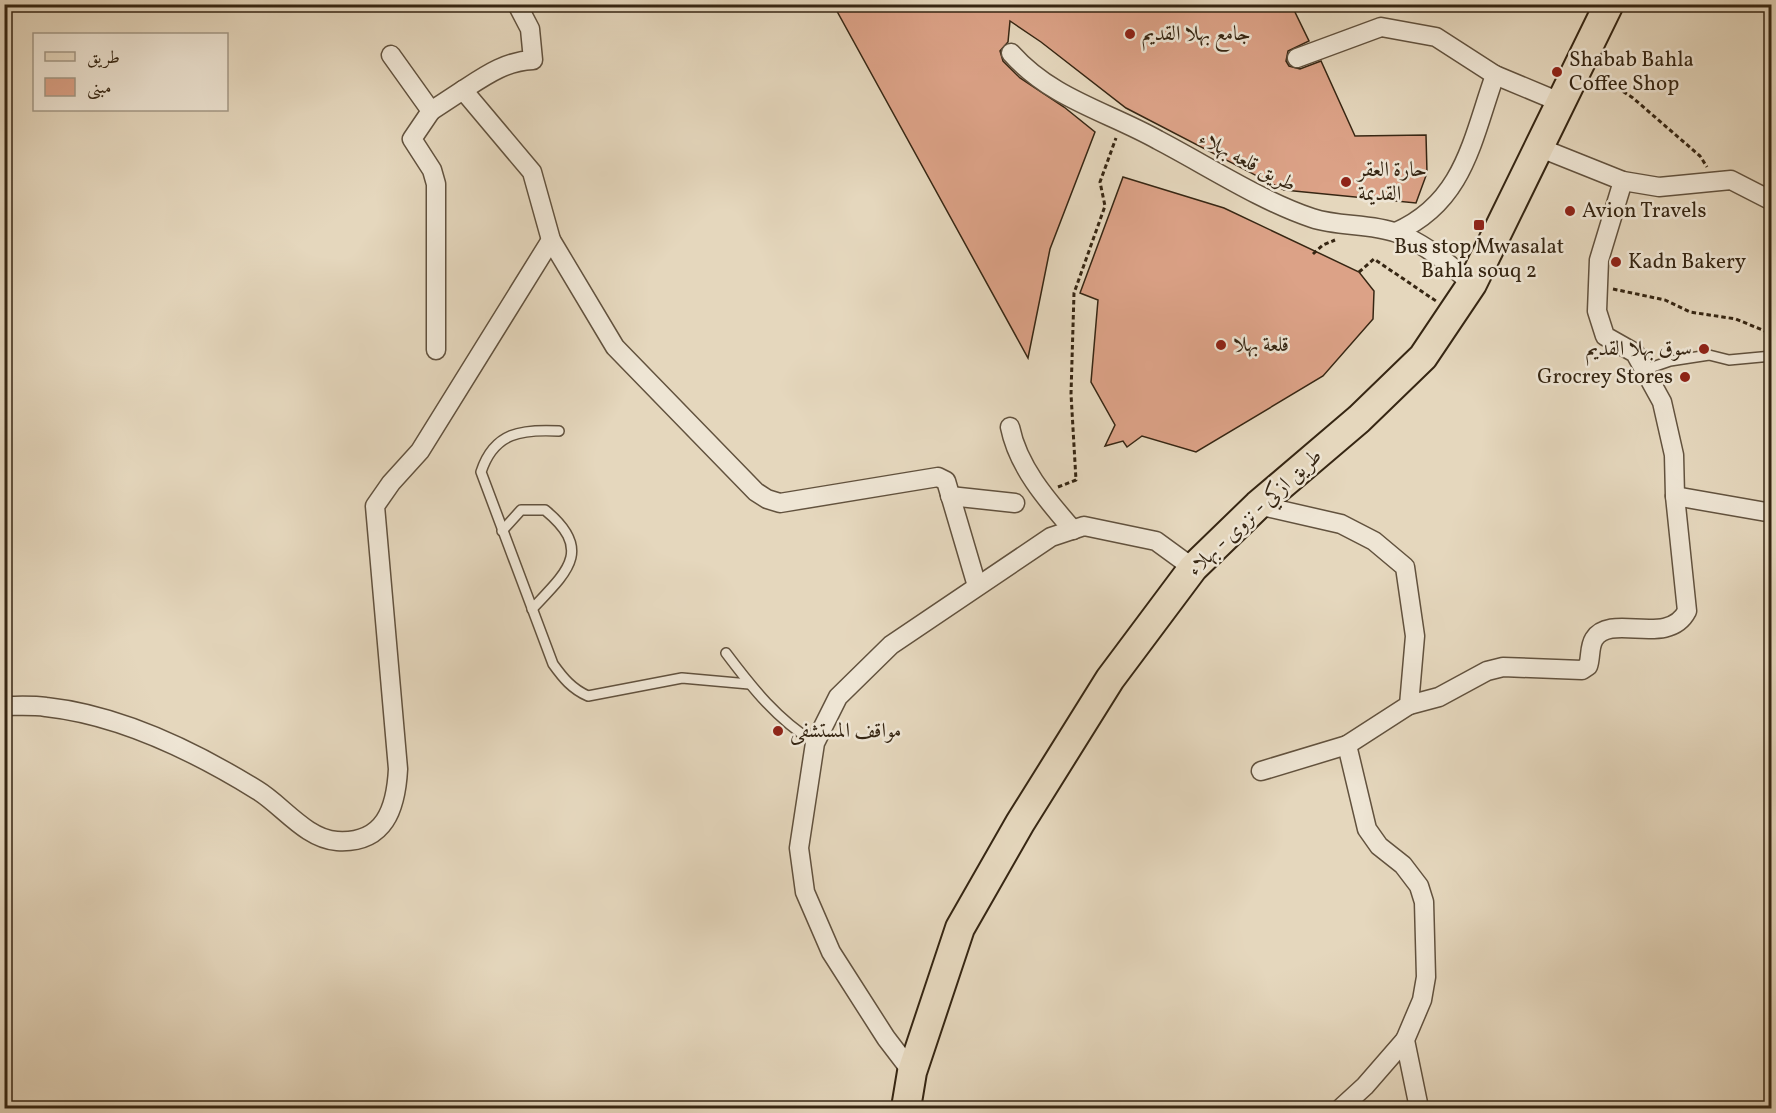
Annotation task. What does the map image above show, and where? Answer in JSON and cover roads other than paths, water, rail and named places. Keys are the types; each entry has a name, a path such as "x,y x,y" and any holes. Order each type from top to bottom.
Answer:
{"main road":[{"name":"طريق ازكي - نزوى - بهلاء","path":"906,1108 912,1072 960,928 1020,823 1110,679 1193,568 1258,505 1359,419 1423,357 1472,284 1609,4"}],"street":[{"path":"436,350 436,184 432,170 412,139 431,111 463,90 497,68 517,60 533,60 530,29 517,4"},
{"path":"1297,58 1381,27 1436,37 1495,75 1562,103"},
{"name":"طريق قلعه بهلاء","path":"1011,53 1038,80 1054,91 1123,122 1294,212 1332,224 1396,232 1443,260 1472,284"},
{"path":"391,56 431,111"},
{"path":"1396,232 1429,214 1454,184 1495,75"},
{"path":"463,90 532,172 551,240 615,347 762,495 780,503 929,477 946,481 977,586"},
{"path":"1538,147 1623,181 1659,187 1731,180 1772,201"},
{"path":"1261,771 1347,745 1408,705 1439,697 1486,671 1503,667 1582,670 1588,666 1591,646 1600,633 1612,630 1672,627 1682,621 1687,611 1675,496 1674,455 1662,402 1635,353 1605,336 1597,311 1596,286 1599,260 1623,181"},
{"path":"4,706 46,707 114,722 189,752 260,791 310,830 336,841 363,838 385,824 397,798 398,769 375,506 391,483 420,451 551,240"},
{"path":"1010,427 1019,452 1042,494 1073,530"},
{"path":"950,496 1016,503"},
{"path":"1675,496 1772,513"},
{"path":"1258,505 1341,524 1374,541 1404,567 1415,636 1408,705"},
{"path":"912,1072 886,1038 831,952 805,892 799,848 815,743 838,697 891,645 1051,537 1084,526 1156,541 1193,568"},
{"path":"1341,1108 1365,1086 1405,1040 1422,1000 1426,978 1424,902 1413,879 1402,865 1379,846 1367,829 1347,745"},
{"path":"1405,1040 1419,1108"}],"lane":[{"path":"1644,370 1670,361 1709,355 1730,360 1772,356"},
{"path":"559,430 517,431 504,438 485,460 481,472 483,483 553,664 570,685 588,696 682,678 749,684"},
{"path":"502,531 521,510 545,510 566,528 573,543 571,557 561,578 532,609"},
{"path":"726,653 776,716 815,743"}],"place":[{"name":"جامع بهلا القديم","path":"1130,34"},
{"name":"Shabab Bahla Coffee Shop","path":"1557,72"},
{"name":"حارة العقر القديمة","path":"1346,182"},
{"name":"Avion Travels","path":"1570,211"},
{"name":"Bus stop Mwasalat Bahla souq 2","path":"1479,225"},
{"name":"Kadn Bakery","path":"1616,262"},
{"name":"قلعة بهلا","path":"1221,345"},
{"name":"سوق بهلا القديم","path":"1704,349"},
{"name":"Grocrey Stores","path":"1685,377"},
{"name":"مواقف المستشفى","path":"778,731"}]}
